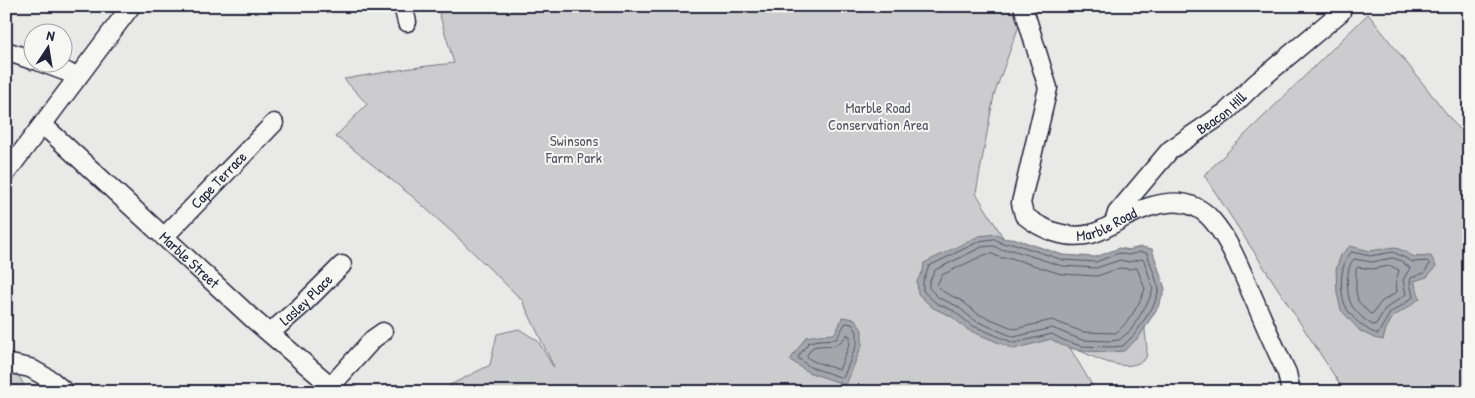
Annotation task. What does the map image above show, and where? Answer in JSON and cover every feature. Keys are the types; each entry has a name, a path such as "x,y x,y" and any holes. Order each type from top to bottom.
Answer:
{"street":[{"path":"6,173 131,6"},
{"name":"Marble Road","path":"1023,6 1048,88 1021,203 1024,215 1035,224 1051,231 1066,235 1091,234 1140,210 1165,202 1180,202 1193,206 1211,220 1229,245 1287,374 1291,392"},
{"name":"Beacon Hill","path":"1114,223 1117,213 1170,150 1226,112 1255,84 1341,12"},
{"path":"6,51 22,57"},
{"path":"67,72 77,78"},
{"name":"Cape Terrace","path":"164,237 274,124"},
{"name":"Marble Street","path":"43,125 164,237 334,389"},
{"name":"Lasley Place","path":"270,333 301,306 342,265"},
{"path":"334,389 374,339 384,332"},
{"path":"6,363 30,368 51,380 65,392"}],"green space":[{"path":"437,6 1026,6 994,95 976,193 1007,244 1090,261 1123,249 1138,254 1146,314 1146,358 1138,363 1120,365 1070,348 1096,392 451,392 450,385 490,365 497,334 519,329 538,341 554,367 522,300 413,197 344,142 335,137 367,104 344,79 454,63"},
{"path":"1368,14 1469,142 1469,392 1345,392 1204,175"},
{"path":"6,368 19,377 25,392 6,392"}],"water":[{"path":"997,234 1005,239 1013,238 1063,255 1096,257 1119,248 1128,250 1141,247 1152,249 1165,289 1158,307 1139,337 1124,351 1080,351 1061,345 1051,339 1014,349 968,330 951,316 933,308 918,294 917,281 923,271 924,263 979,236"},
{"path":"1350,246 1370,251 1394,247 1414,257 1431,256 1436,266 1427,277 1414,281 1420,298 1393,317 1386,329 1383,340 1360,331 1341,310 1337,293 1336,269 1341,255"},
{"path":"842,317 855,319 862,330 862,345 846,385 808,372 790,360 806,337 834,334"}],"park label":[{"name":"Marble Road Conservation Area","path":"878,116"},
{"name":"Swinsons Farm Park","path":"574,150"}]}
